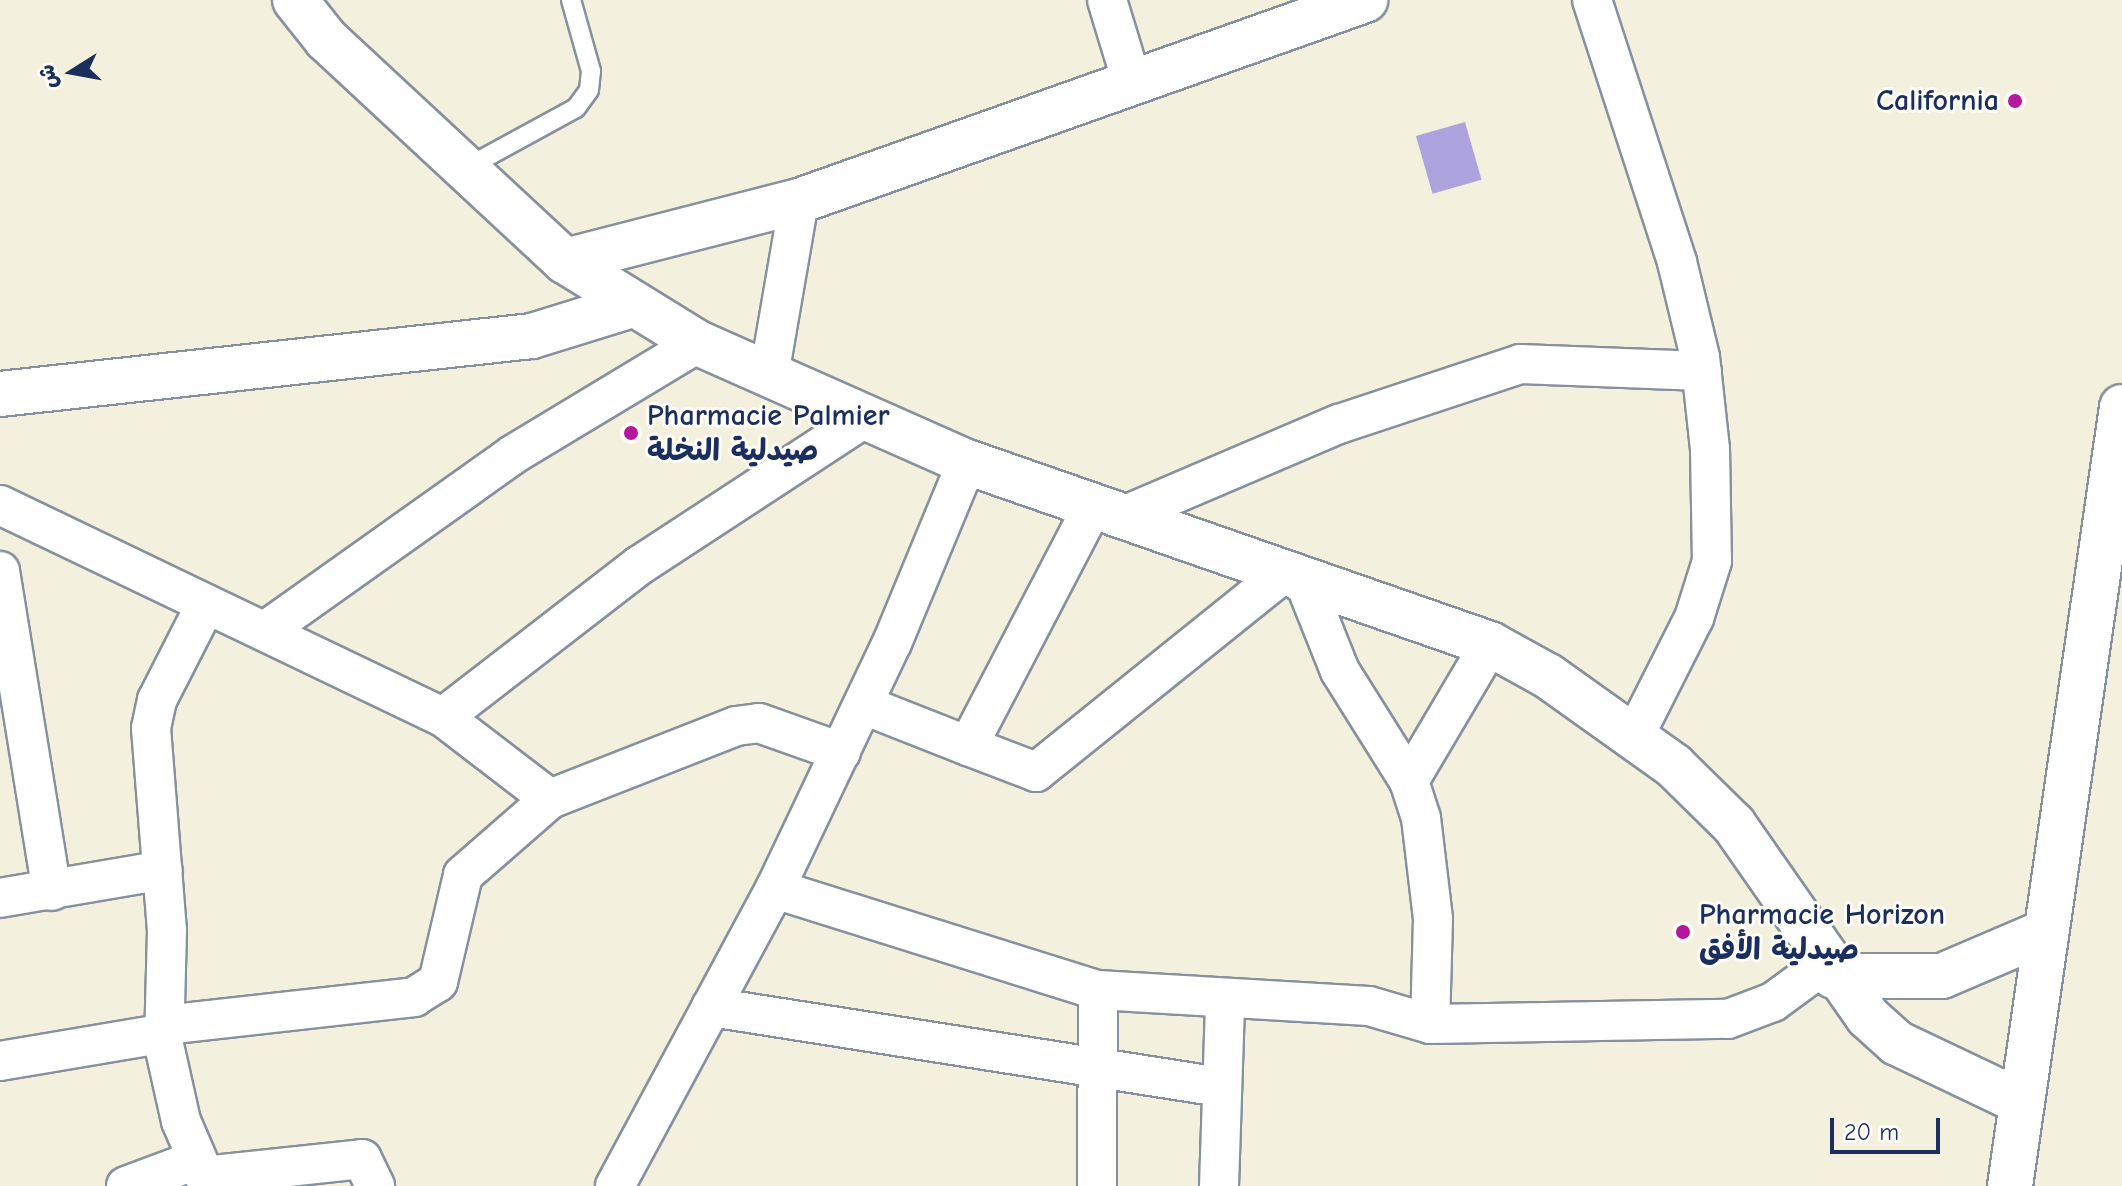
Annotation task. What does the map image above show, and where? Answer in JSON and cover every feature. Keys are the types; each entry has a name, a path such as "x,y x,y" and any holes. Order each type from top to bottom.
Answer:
{"street":[{"path":"295,0 326,39 565,261 698,343 863,419 967,462 1294,573 1490,644 1634,737 1734,825 1829,970 1897,1043 2021,1102"},
{"path":"1107,0 1131,79"},
{"path":"565,261 799,201 1131,79 1365,0"},
{"path":"1592,0 1677,262 1702,371 1712,561 1694,618 1634,737"},
{"path":"769,375 799,201"},
{"path":"0,394 519,338 632,305"},
{"path":"265,631 514,454 698,343"},
{"path":"968,746 1108,511 1339,424 1520,364 1702,371"},
{"path":"2010,1186 2043,933 2116,540 2122,407"},
{"path":"443,717 640,565 863,419"},
{"path":"615,1186 775,889 864,705 967,462"},
{"path":"0,505 443,717 550,799"},
{"path":"0,571 52,891"},
{"path":"864,705 1036,772 1294,573"},
{"path":"1294,573 1340,671 1409,781 1433,919 1430,1024"},
{"path":"203,1174 170,1081 165,1025 163,870 151,728 157,700 206,604"},
{"path":"1409,781 1490,644"},
{"path":"0,1061 159,1034 165,1025 422,994 438,982 463,875 550,799 736,726 759,723 841,752"},
{"path":"0,898 163,870"},
{"path":"775,889 1098,990 1225,1003 1343,1004 1430,1024 1728,1019 1773,1002 1829,970 1942,976 2043,933"},
{"path":"1097,1186 1093,1071 1098,990"},
{"path":"1219,1186 1225,1003"},
{"path":"711,1007 1093,1071 1220,1087"},
{"path":"126,1186 203,1174 362,1159 375,1186"}],"lane":[{"path":"463,169 576,108 589,90 591,71 571,0"}],"building":[{"path":"1465,122 1482,180 1433,194 1416,136"}],"place":[{"name":"California","path":"2015,101"},
{"name":"Pharmacie Palmier صيدلية النخلة","path":"631,433"},
{"name":"Pharmacie Horizon صيدلية الأفق","path":"1683,932"}]}
